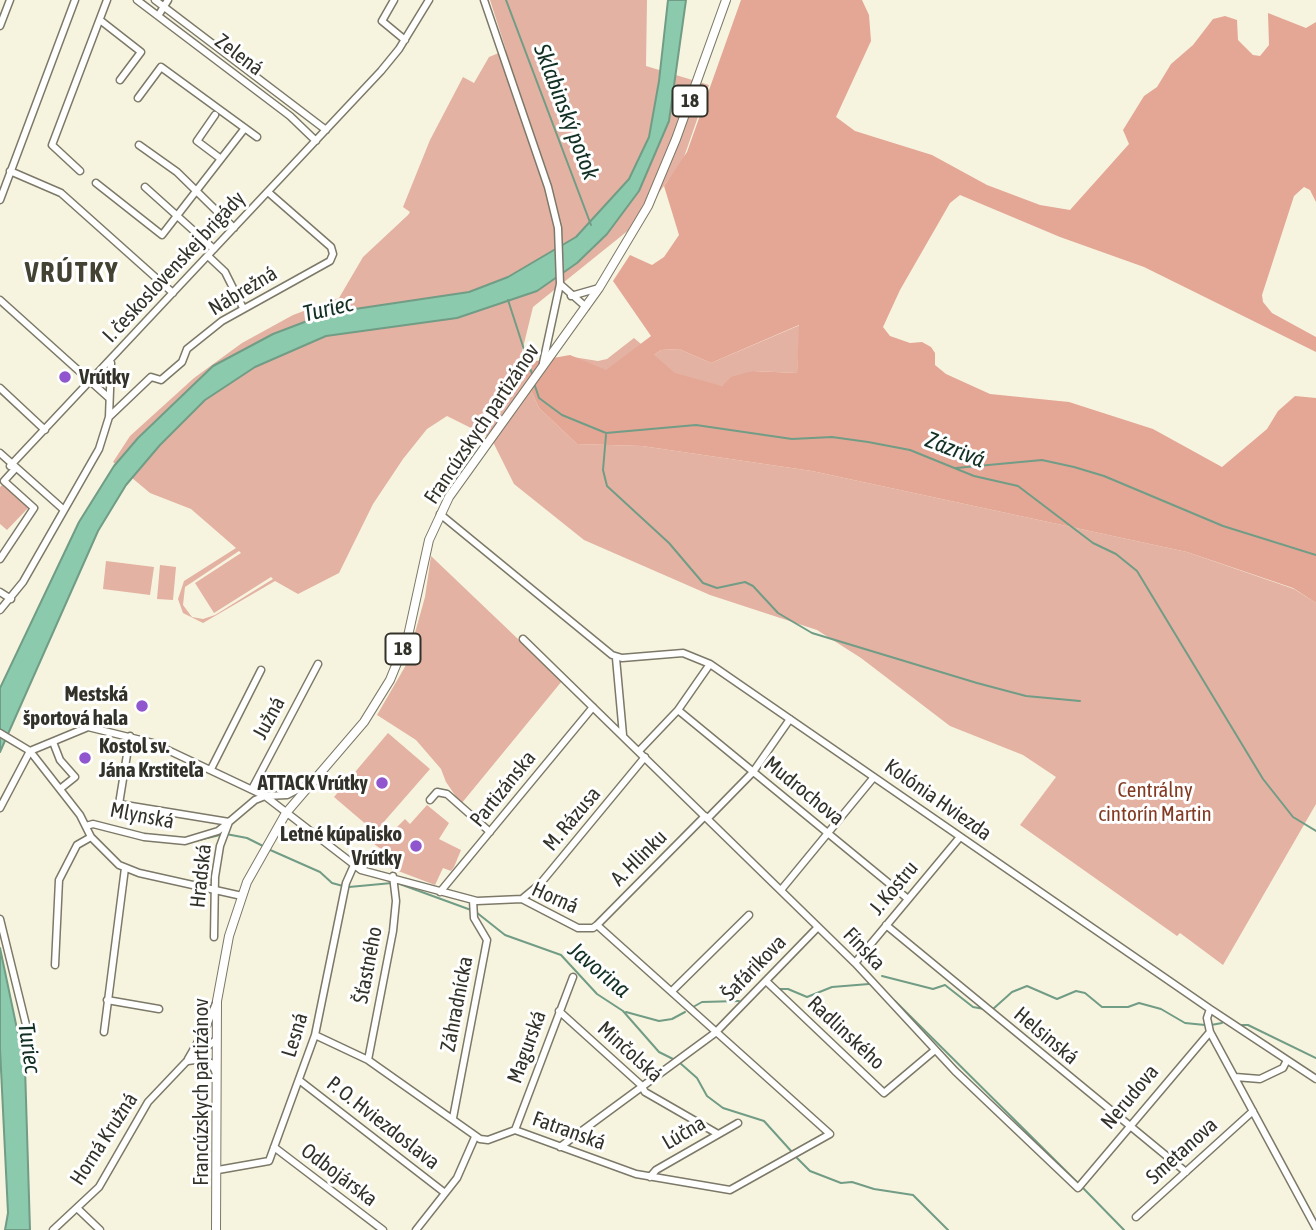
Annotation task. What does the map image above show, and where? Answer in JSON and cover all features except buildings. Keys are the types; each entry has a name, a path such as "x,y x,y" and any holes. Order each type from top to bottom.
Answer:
{"main road":[{"name":"Francúzskych partizánov","path":"216,1230 217,1001 229,936 242,896 260,855 286,813 364,722 390,680 408,636 425,553 440,514 460,480 586,307 629,240 659,181 726,0"}],"street":[{"path":"0,26 10,0"},
{"path":"0,200 75,0"},
{"path":"80,171 52,145 107,0"},
{"name":"Zelená","path":"137,0 290,116 316,141"},
{"name":"Zelená","path":"155,0 326,130"},
{"path":"158,16 168,0"},
{"path":"394,0 383,21 405,40"},
{"name":"I. československej brigády","path":"12,467 381,72 405,40 429,0"},
{"path":"484,0 548,187 559,242 560,281 543,363"},
{"path":"100,20 141,52 120,80"},
{"path":"138,98 161,67 257,137"},
{"path":"215,115 197,141 221,159"},
{"path":"96,183 162,235 245,128"},
{"path":"139,145 177,172 234,228"},
{"path":"10,171 61,193 173,293"},
{"path":"145,187 215,249"},
{"name":"Nábrežná","path":"109,417 151,377 161,380 182,362 187,349 222,321 330,261 333,254 331,247 268,192"},
{"path":"208,256 225,272 243,308"},
{"path":"560,281 571,296 586,307"},
{"path":"571,296 599,288"},
{"path":"0,300 109,398"},
{"path":"0,610 11,599 99,450 109,417 112,359"},
{"path":"0,388 45,430"},
{"path":"0,453 12,467 64,510"},
{"path":"0,559 34,508 4,481 12,467"},
{"path":"440,514 616,658 623,735"},
{"path":"0,592 11,599"},
{"name":"Fínska","path":"523,639 855,963 935,1050 1078,1188"},
{"name":"Kolónia Hviezda","path":"616,658 683,653 710,664 1210,1009 1316,1079"},
{"name":"Južná","path":"252,789 317,664"},
{"path":"639,751 678,710 710,664"},
{"path":"211,769 261,670"},
{"name":"Partizánska","path":"440,892 593,707"},
{"name":"Mudrochova","path":"678,710 908,899"},
{"name":"A. Hlinku","path":"597,925 753,772 790,719"},
{"name":"Horná","path":"30,751 88,727 166,747 265,796 368,873 440,892 473,907 522,900 579,928 593,928 597,925 715,1033 827,1129 830,1134 827,1138"},
{"path":"0,733 30,751 60,789 91,837 125,868 242,896"},
{"path":"130,736 119,804 229,822"},
{"path":"53,742 60,760 75,777 60,789"},
{"path":"0,808 30,751"},
{"name":"M. Rázusa","path":"522,900 540,884 645,757"},
{"path":"781,890 874,777"},
{"path":"265,796 287,795 310,784"},
{"path":"430,800 436,792 447,794 490,832"},
{"name":"Hradská","path":"214,937 215,889 220,846 229,822 248,804 265,796"},
{"name":"Mlynská","path":"86,826 93,824 144,837 185,842 218,831 229,822"},
{"name":"J. Kostru","path":"855,963 960,836"},
{"path":"55,965 59,880 77,845 91,837"},
{"name":"Lesná","path":"274,1147 315,1035 345,886 354,865"},
{"path":"104,1032 125,868"},
{"name":"Šťastného","path":"368,1060 393,931 394,880"},
{"name":"Záhradnícka","path":"453,1118 487,940 473,907"},
{"path":"672,991 749,915"},
{"path":"0,919 30,1041"},
{"name":"Helsinská","path":"886,925 1186,1172"},
{"name":"Šafárikova","path":"560,1147 715,1033 818,927"},
{"name":"Magurská","path":"515,1130 573,977"},
{"name":"Radlinského","path":"766,981 884,1093 935,1050"},
{"path":"107,1000 159,1009"},
{"path":"186,1062 206,1028 217,1001"},
{"path":"1210,1009 1207,1018 1210,1032 1316,1228"},
{"name":"Minčolská","path":"559,1011 641,1085 645,1093 718,1134"},
{"name":"Nerudova","path":"1078,1188 1210,1032"},
{"path":"315,1035 368,1060 453,1118 475,1137 457,1178 416,1230"},
{"name":"Horná Kružná","path":"53,1230 99,1187 143,1107 186,1062 216,1040"},
{"path":"186,1062 202,1059 211,1063 216,1073"},
{"path":"1235,1077 1260,1079 1283,1068 1287,1060"},
{"name":"P. O. Hviezdoslava","path":"299,1080 446,1193"},
{"name":"Smetanova","path":"1136,1217 1253,1111"},
{"name":"Lúčna","path":"650,1177 656,1170 738,1123"},
{"name":"Fatranská","path":"475,1137 488,1140 515,1130 650,1177 730,1190 827,1138"},
{"path":"218,1170 269,1161 274,1147"},
{"name":"Odbojárska","path":"274,1147 383,1230"},
{"path":"77,1208 100,1230"}],"green space":[{"name":"Centrálny cintorín Martin","path":"490,0 647,0 646,66 709,85 683,160 635,225 533,307 519,364 539,408 577,444 642,446 812,471 1187,552 1294,589 1316,603 1316,804 1223,965 1180,933 1177,936 1020,825 1056,777 1023,755 950,726 861,658 817,630 710,595 584,540 514,484 491,438 447,416 427,429 403,459 373,504 339,573 298,594 275,581 203,623 183,613 178,599 184,581 236,548 191,509 150,493 113,462 130,436 194,378 242,343 293,315 339,298 363,257 410,212 403,207 430,140 463,77 474,83 489,57 506,50","holes":["239,551 241,553 195,583 214,613 271,577 273,579 215,615 203,619 192,617 183,605 185,587"]},
{"path":"800,325 797,373 752,371 722,386 613,377 573,357 598,361 607,359 634,338 654,355 661,350 679,349 711,363"},
{"path":"5,482 30,506 7,530 0,524 0,487"},
{"path":"431,556 562,681 461,804 446,782 441,769 416,740 377,715 406,665 425,597"},
{"path":"106,561 154,567 150,595 103,589"},
{"path":"160,565 176,567 173,600 157,599"},
{"name":"ATTACK Vrútky","path":"388,733 430,769 375,832 334,797"},
{"name":"Letné kúpalisko Vrútky","path":"427,805 449,823 439,839 461,850 454,867 451,871 443,868 435,885 372,861 381,849 374,844 387,828 394,830 405,819 410,824"}],"shaded area":[{"path":"668,0 686,0 669,121 639,191 607,234 577,263 537,291 457,318 326,336 255,367 205,400 160,445 126,485 98,531 0,752 0,688 79,522 114,466 138,438 213,366 273,334 328,313 469,292 508,277 576,237 629,179 649,137 659,81"},
{"path":"741,0 862,0 869,15 871,41 836,117 855,131 932,155 987,185 1040,205 1070,210 1129,144 1123,130 1144,96 1157,87 1171,64 1193,45 1213,19 1225,16 1237,20 1238,40 1253,55 1260,56 1269,45 1268,13 1306,28 1316,22 1316,202 1310,190 1304,187 1294,196 1262,295 1263,302 1272,313 1316,337 1316,352 1144,267 1060,237 960,195 950,203 900,290 883,327 890,336 910,343 922,342 931,347 935,353 935,365 946,374 990,394 1069,402 1153,429 1222,467 1267,429 1278,411 1295,396 1316,398 1316,603 1293,588 1187,552 812,471 642,446 577,444 539,408 519,364 570,355 606,370 651,336 613,281 630,255 652,265 664,257 679,235 664,186 687,152","holes":["799,325 797,373 752,371 731,377 722,386 675,373 654,355 661,350 679,349 711,363"]},
{"path":"0,948 25,1067 30,1230 5,1230 8,1213 0,1049"}],"waterway":[{"name":"Sklabinský potok","path":"506,0 591,225"},
{"name":"Zázrivá","path":"508,300 532,374"},
{"name":"Zázrivá","path":"534,383 539,398 562,415 606,433 696,425 792,439 832,437 910,450 974,476 1018,486 1093,543 1116,554 1137,571 1263,779 1293,817 1316,831"},
{"path":"606,435 603,470 607,486 669,543 703,583 717,588 745,582 753,586 778,613 812,633 1026,696 1080,701"},
{"path":"956,468 1042,460 1074,467 1104,476 1223,526 1316,555"},
{"name":"Javorina","path":"226,834 247,838 263,846"},
{"name":"Javorina","path":"195,841 220,835"},
{"name":"Javorina","path":"268,849 320,872 332,883 343,886"},
{"name":"Javorina","path":"349,887 392,883"},
{"name":"Javorina","path":"397,883 471,910"},
{"name":"Javorina","path":"476,912 505,935 561,955 597,994 623,1011 659,1052 675,1060"},
{"path":"882,976 933,989 945,985 973,1007 984,1009"},
{"path":"780,989 788,989 807,997 832,987 869,984"},
{"path":"993,1009 1012,992 1027,986 1057,999 1076,991 1085,993 1102,1007 1128,1007 1139,1003 1161,1009 1185,1023 1205,1025"},
{"path":"693,1007 702,1002 739,1001"},
{"path":"895,1001 1078,1183"},
{"path":"626,1012 659,1021 672,1019 685,1012"},
{"path":"1211,1025 1222,1023"},
{"path":"1242,1025 1248,1025 1316,1058"},
{"name":"Javorina","path":"680,1063 697,1078 707,1096 723,1108 764,1121 792,1152"},
{"name":"Javorina","path":"795,1156 810,1171 841,1183 852,1182 874,1189 913,1195 948,1230"},
{"path":"1083,1188 1124,1230"}],"place":[{"name":"Vrútky","path":"65,377"},
{"name":"Mestská športová hala","path":"142,706"},
{"name":"Kostol sv. Jána Krstiteľa","path":"85,758"},
{"name":"ATTACK Vrútky","path":"382,783"},
{"name":"Letné kúpalisko Vrútky","path":"416,846"}],"district":[{"name":"VRÚTKY","path":"72,273"}],"water label":[{"name":"Turiec","path":"328,309"},
{"name":"Turiec","path":"29,1048"}]}
